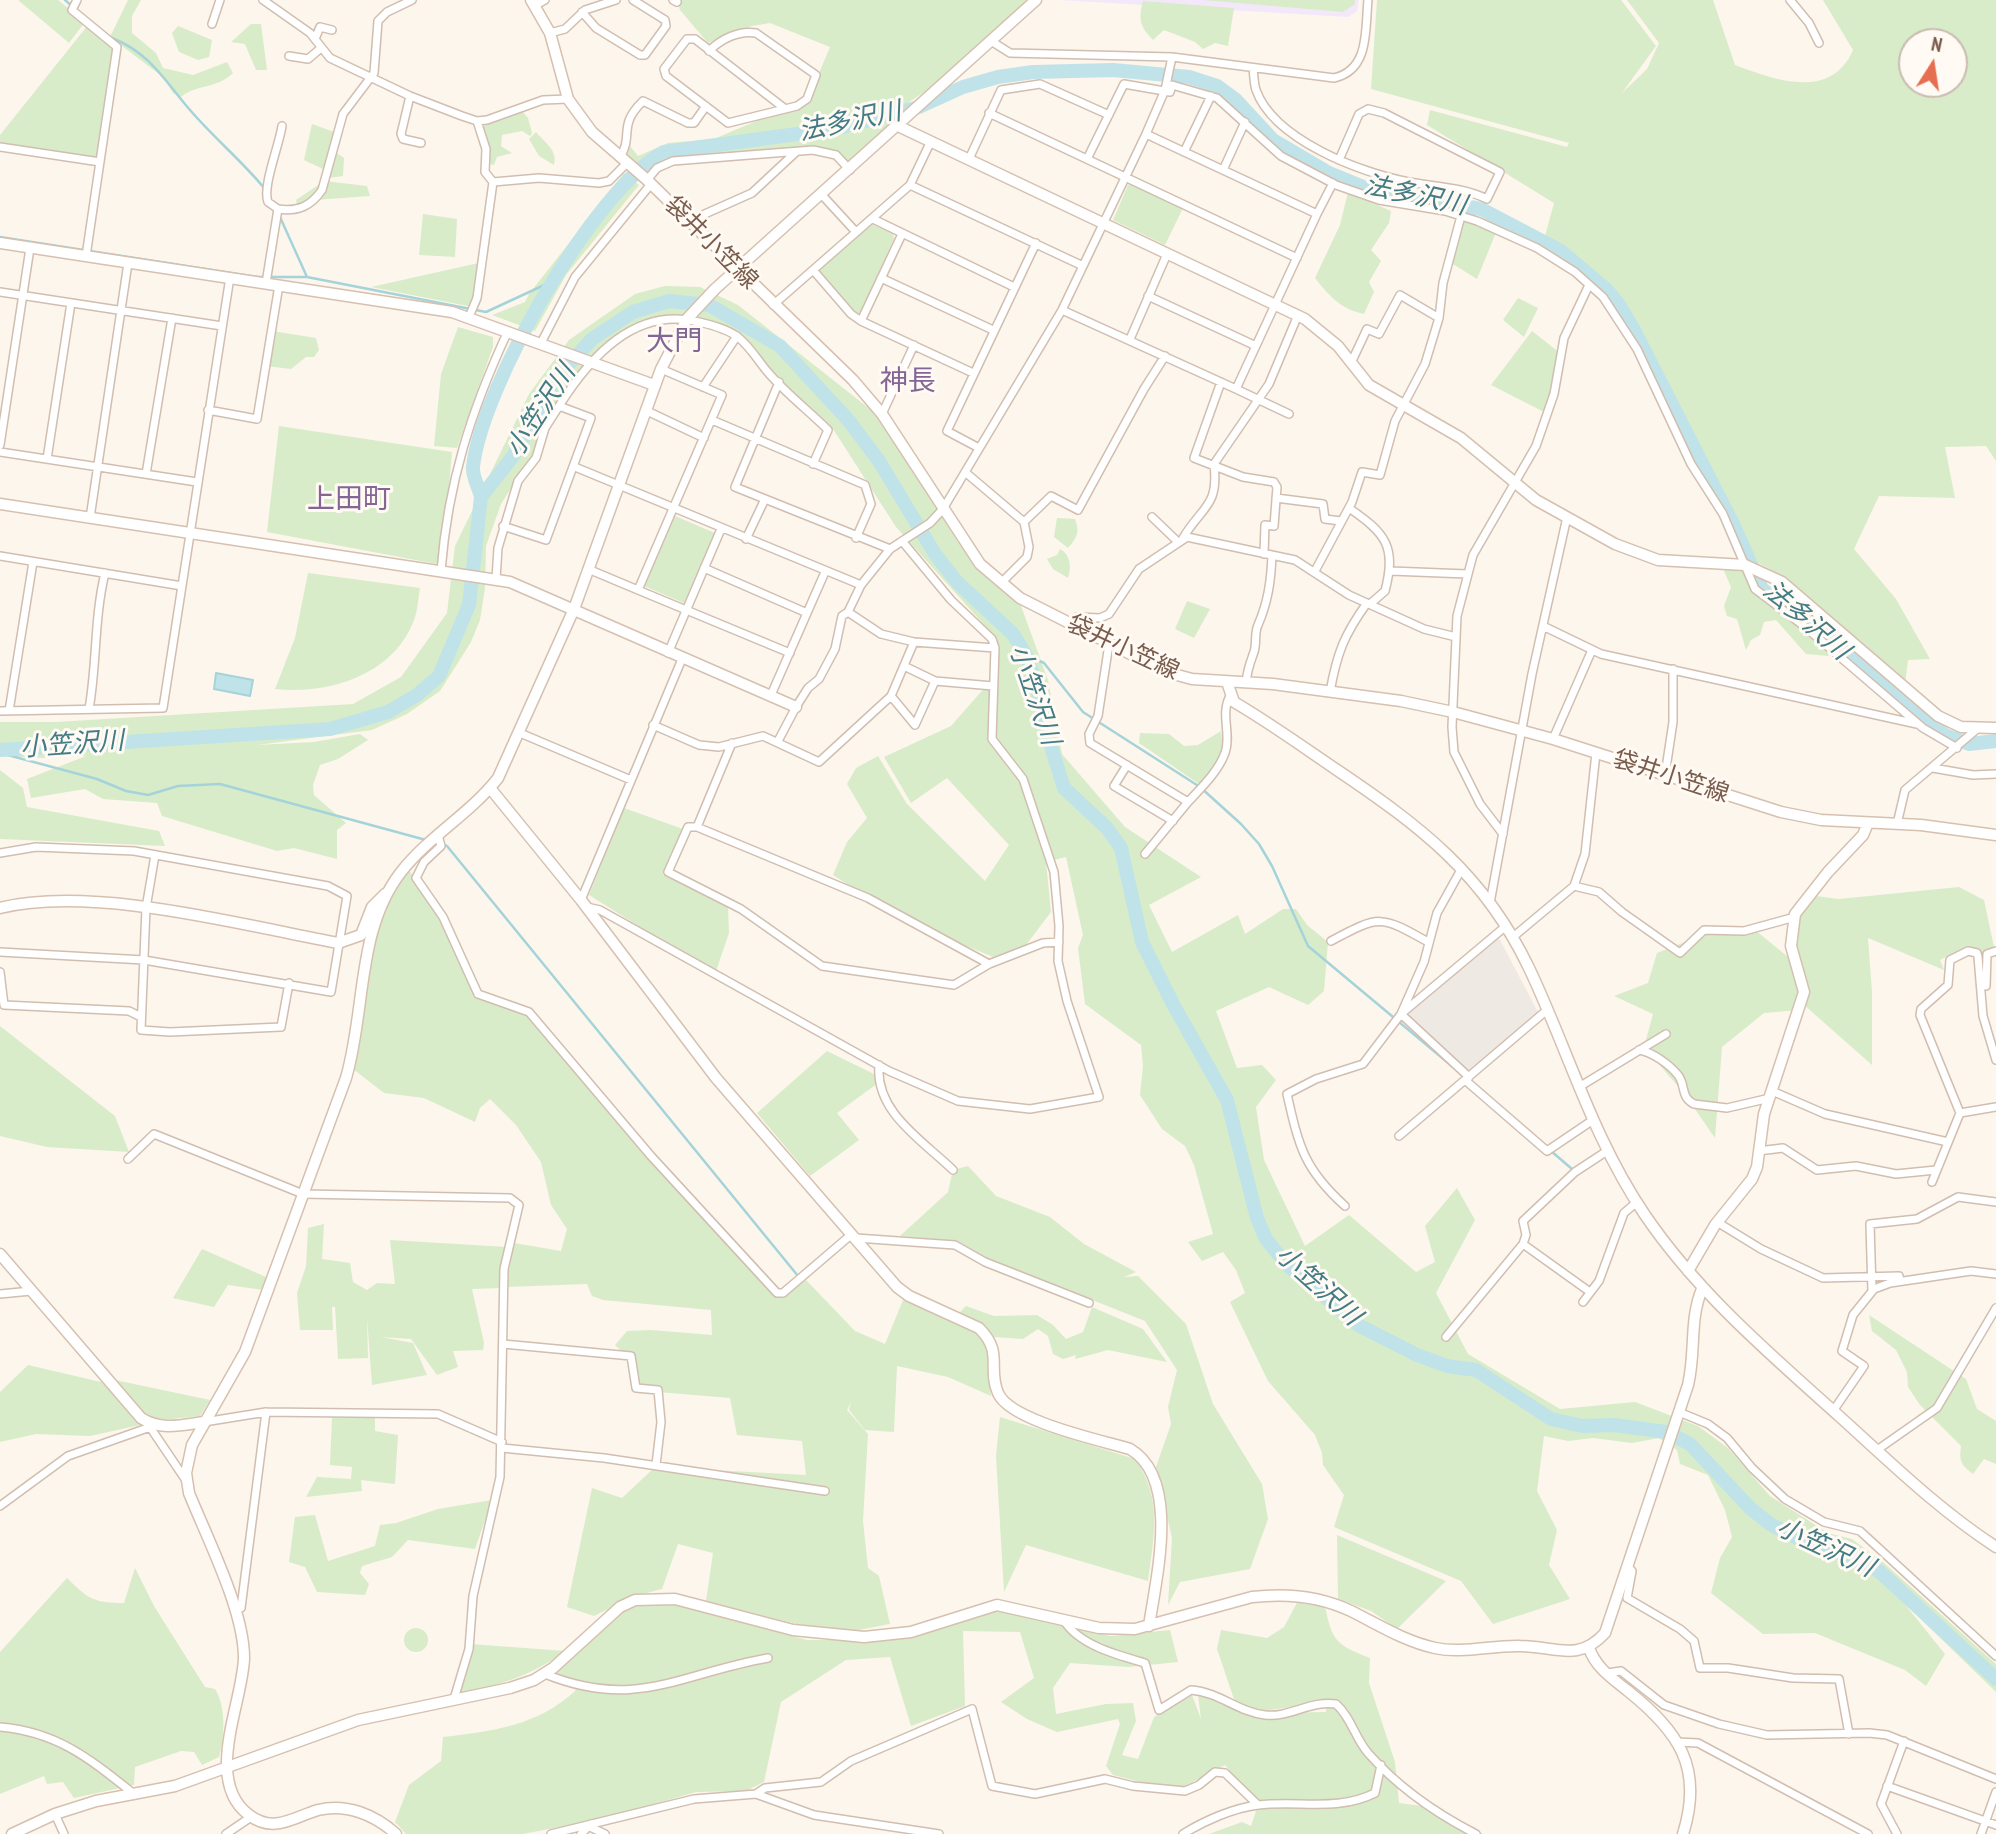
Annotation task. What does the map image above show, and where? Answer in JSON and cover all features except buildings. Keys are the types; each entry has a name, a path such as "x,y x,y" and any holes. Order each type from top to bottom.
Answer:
{"street":[{"path":"77,0 72,10 117,47 86,256"},
{"path":"212,24 220,0"},
{"path":"262,0 272,3 302,26 330,58 410,96 477,121 543,100 568,99"},
{"path":"282,126 278,153 265,194 268,202 278,209 298,209 316,199 322,190 343,114 372,78 378,21 387,12 412,0"},
{"path":"550,33 565,29 582,12 616,0"},
{"path":"582,12 596,28 640,55 645,55 666,26 664,20 633,0"},
{"path":"187,1482 189,1454 204,1422 245,1352 353,1054 369,942 378,912 411,860 490,788 520,733 574,609 654,385 688,318 715,289 1037,0"},
{"path":"992,41 1010,53 1172,60 1301,76 1346,75 1361,60 1368,0"},
{"path":"1790,0 1809,23 1819,43"},
{"name":"袋井小笠線","path":"537,2 550,33 568,99 592,132 648,181 853,380 882,414 980,564 1020,598 1166,672 1192,679 1330,692 1453,712 1553,739 1781,812 1821,820 1897,824 1996,835"},
{"path":"315,39 320,27 332,30"},
{"path":"709,51 718,42 747,32 756,33 816,75 807,99 797,106 734,123 728,123 666,76 664,69 687,39 695,38 709,51 785,108"},
{"path":"289,56 308,59 321,48"},
{"path":"778,741 796,707 808,688 819,679 835,649 842,616 848,612 861,585 890,549 930,523 943,509 1062,310 1146,134 1165,90 1172,60"},
{"path":"1253,69 1256,91 1277,121 1339,160 1354,168 1473,192 1487,199 1500,172 1384,113 1368,108 1359,114 1339,160"},
{"path":"969,159 1000,90 1040,84 1109,115"},
{"path":"1087,159 1124,84 1170,92 1172,85 1211,96 1245,122 1281,156 1333,183 1378,200 1461,216 1537,247 1603,297 1637,349 1691,464 1723,514 1755,589 1804,626 1919,724 1959,747"},
{"path":"410,96 401,134 403,139 421,143"},
{"path":"1184,152 1211,96"},
{"path":"493,182 539,178 599,183 609,181 626,162 627,119 643,101 688,123 694,123 706,106"},
{"path":"989,113 1297,258"},
{"path":"469,317 477,298 493,182 485,173 486,149 477,121"},
{"path":"1223,170 1245,122"},
{"path":"899,126 1319,327 1368,385 1461,438 1516,485 1567,517 1648,558 1746,565 1764,571 1805,601 1938,716 1974,733"},
{"path":"1146,134 1318,214"},
{"path":"773,305 910,185 931,141"},
{"path":"0,147 100,162"},
{"path":"537,341 575,277 657,168 673,161 813,150 836,155 850,170"},
{"path":"689,221 752,193 796,152"},
{"path":"1236,389 1333,183"},
{"path":"910,185 1083,266"},
{"path":"822,195 856,232"},
{"path":"266,283 278,209"},
{"path":"1315,571 1349,508 1362,472 1380,475 1390,434 1425,364 1439,318 1443,282 1461,216"},
{"path":"873,219 1014,287"},
{"path":"861,321 902,234"},
{"path":"0,243 230,277 469,317 654,385"},
{"path":"979,448 947,431 993,330 1037,243"},
{"path":"0,445 30,248"},
{"path":"1129,339 1167,254"},
{"path":"90,518 128,263"},
{"path":"813,270 851,314 861,321 973,373"},
{"path":"0,711 163,708 230,277"},
{"path":"881,278 993,330"},
{"path":"208,410 257,419 279,285"},
{"path":"1503,834 1480,804 1454,752 1456,637 1467,574 1483,534 1516,485 1546,422 1564,338 1589,285"},
{"path":"0,292 222,326"},
{"path":"1351,363 1367,329 1379,334 1400,295 1439,318"},
{"path":"1148,296 1256,346"},
{"path":"47,459 71,303"},
{"path":"1062,310 1289,414"},
{"path":"1071,625 1077,617 1100,618 1109,614 1139,569 1159,558 1180,540 1212,499 1216,485 1214,466 1233,433 1269,384 1298,315"},
{"path":"146,474 172,318"},
{"path":"492,578 503,526 518,481 536,458 545,428 589,361 609,344 648,322 666,318 688,318 737,336 828,430 813,464"},
{"path":"443,571 449,499 464,439 475,404 510,331"},
{"path":"703,387 737,336"},
{"path":"882,414 914,345"},
{"path":"1024,522 1051,496 1078,510 1166,356"},
{"path":"638,590 722,395 661,369"},
{"path":"779,382 735,487 856,538 890,549"},
{"path":"1221,382 1194,458 1243,477 1274,482 1277,486 1274,526 1265,525 1271,584 1263,618 1258,625 1254,652 1247,662 1246,683"},
{"path":"503,526 546,540 591,418 559,406"},
{"path":"645,410 704,438"},
{"path":"712,420 865,485 871,504 856,538"},
{"path":"0,452 197,482"},
{"path":"575,467 861,585"},
{"path":"965,472 1024,522 1030,547 1027,557 1001,583"},
{"path":"1276,498 1323,504 1325,519 1341,521"},
{"path":"746,539 765,499"},
{"path":"0,504 510,582 796,707"},
{"path":"1330,692 1336,653 1346,632 1368,603 1385,591 1391,571 1391,558 1382,535 1349,508"},
{"path":"1152,517 1180,540 1295,560 1349,595 1424,629 1456,637"},
{"path":"1490,903 1542,626 1567,517"},
{"path":"668,653 721,529"},
{"path":"583,903 879,1065 930,1090 981,1106 1030,1109 1099,1097 1067,1001 1058,961 1054,872 1024,779 992,739 995,648 992,639 951,600 904,541"},
{"path":"0,556 182,586"},
{"path":"9,710 33,562"},
{"path":"704,568 807,613"},
{"path":"588,569 790,653"},
{"path":"1391,571 1467,574"},
{"path":"771,695 825,572"},
{"path":"89,709 96,674 94,655 99,624 98,601 105,573"},
{"path":"848,612 881,635 914,642 995,648"},
{"path":"1542,626 1592,650 1919,724"},
{"path":"653,725 699,745 719,747 763,736 819,762 891,696 914,642"},
{"path":"1109,644 1098,716 1089,734 1090,743 1188,802"},
{"path":"1553,739 1592,650"},
{"path":"583,903 682,659"},
{"path":"904,666 935,681 993,686"},
{"path":"1665,775 1673,722 1673,669"},
{"path":"891,696 915,725 935,681"},
{"path":"1227,682 1234,702 1413,822 1462,868 1513,937 1606,1151 1637,1202 1702,1289 1950,1515 1996,1547"},
{"path":"1145,855 1210,777 1226,752 1224,712 1231,694"},
{"path":"1897,824 1905,790 1974,733 1996,728"},
{"path":"520,733 631,780"},
{"path":"697,827 732,743"},
{"path":"1513,937 1574,886 1584,854 1596,753"},
{"path":"1127,765 1114,786 1173,821"},
{"path":"1933,768 1973,775 1996,774"},
{"path":"490,788 583,903 716,1078 854,1236 909,1296 979,1328 987,1336 996,1357 999,1395 1016,1411 1141,1455 1153,1478 1163,1522 1149,1626"},
{"path":"1688,1271 1717,1222 1752,1179 1771,1094 1804,992 1791,946 1799,906 1863,835 1868,823"},
{"path":"989,964 868,898 697,827 688,827 668,872 741,909 822,966 954,985 989,964 1043,943 1059,942"},
{"path":"438,835 441,846 424,862 416,878 443,917 478,994 528,1012 651,1156 777,1293 783,1293 854,1236 955,1245 985,1262 1089,1303"},
{"path":"0,853 55,847 155,855 328,886 347,896 331,992 144,960 0,952"},
{"path":"155,855 146,908 141,1030 170,1032 281,1027 289,983"},
{"path":"1401,1014 1424,962 1437,913 1462,868"},
{"path":"1574,886 1599,892 1679,953 1704,930 1744,931 1795,917"},
{"path":"0,908 27,902 52,901 146,908 338,943 361,935 372,907 389,891"},
{"path":"1331,941 1366,923 1381,920 1391,921 1428,942"},
{"path":"1345,1206 1322,1186 1300,1150 1287,1094 1316,1079 1363,1064 1401,1014 1506,926"},
{"path":"1932,1182 1960,1113 1920,1015 1921,1009 1948,985 1950,960 1968,951 1977,953 1984,986 1988,1039 1996,1059"},
{"path":"1984,986 1987,954 1996,951"},
{"path":"0,972 4,1005 129,1011 141,1017"},
{"path":"1984,986 1996,986"},
{"path":"1399,1136 1547,1010"},
{"path":"1401,1014 1467,1079 1547,1151 1593,1120"},
{"path":"1579,1087 1666,1034"},
{"path":"1639,1050 1649,1052 1679,1075 1683,1092 1694,1104 1727,1108 1771,1094 1801,1102 1800,1106 1825,1114 1948,1142"},
{"path":"879,1065 878,1083 884,1102 953,1170"},
{"path":"1960,1113 1996,1107"},
{"path":"128,1159 154,1134 303,1194 516,1200 518,1212 505,1269 502,1445 497,1498 473,1596 469,1650 454,1699"},
{"path":"1758,1151 1783,1148 1817,1170 1856,1166 1896,1174 1936,1170"},
{"path":"1446,1337 1523,1244 1526,1235 1523,1221 1575,1172 1606,1151"},
{"path":"1872,1291 1870,1224 1917,1219 1958,1197 1996,1202"},
{"path":"1583,1302 1599,1281 1624,1213 1637,1202"},
{"path":"1717,1222 1761,1249 1823,1278 1899,1276 1900,1281"},
{"path":"1523,1244 1590,1292"},
{"path":"0,1254 141,1418 153,1426 187,1482 242,1633 244,1658 226,1753 237,1801 251,1817 280,1824 317,1810 350,1809 369,1815 396,1834"},
{"path":"1833,1411 1864,1366 1842,1350 1853,1315 1872,1291 1900,1281 1971,1271 1996,1274"},
{"path":"12,1834 55,1814 96,1801 175,1787 358,1720 510,1688 545,1674 620,1607 649,1597 675,1599 793,1630 864,1637 911,1632 997,1605 1117,1630 1149,1626 1268,1595 1322,1600 1350,1611 1397,1636 1437,1649 1520,1646 1578,1652 1589,1648 1605,1633 1691,1373 1693,1315 1702,1289"},
{"path":"0,1294 31,1291"},
{"path":"1877,1450 1937,1408 1996,1308"},
{"path":"503,1344 631,1356 636,1388 658,1392 661,1422 656,1465"},
{"path":"235,1610 242,1608 266,1412"},
{"path":"0,1506 68,1456 153,1426 169,1427 266,1412 438,1414 502,1445 656,1465 825,1492"},
{"path":"1679,1412 1708,1424 1727,1438 1752,1468 1785,1500 1824,1522 1860,1531 1996,1657"},
{"path":"1627,1566 1632,1571 1627,1598 1680,1629 1694,1641 1700,1668 1728,1668 1793,1678 1839,1679 1849,1734"},
{"path":"1063,1619 1070,1631 1099,1647 1144,1663 1159,1710 1191,1690 1220,1696 1246,1710 1265,1715 1313,1704 1336,1704 1367,1751 1381,1765 1429,1807 1476,1834"},
{"path":"1589,1648 1599,1667 1657,1714 1677,1742 1686,1762 1691,1788 1683,1834"},
{"path":"545,1674 584,1687 613,1691 676,1684 724,1665 768,1658"},
{"path":"1607,1673 1621,1671 1664,1704 1719,1724 1767,1735 1869,1733 1904,1741 1996,1779"},
{"path":"551,1834 694,1799 736,1798 756,1794 765,1788 821,1782 851,1760 972,1709 992,1786 1035,1794 1105,1779 1176,1791 1199,1785 1215,1772 1224,1773 1258,1805"},
{"path":"0,1727 42,1734 70,1746 94,1760 134,1794"},
{"path":"1896,1834 1881,1804 1904,1741"},
{"path":"1677,1742 1698,1743 1868,1834"},
{"path":"1183,1834 1228,1813 1258,1805 1357,1802 1375,1793 1381,1765"},
{"path":"1887,1786 1996,1825"},
{"path":"1981,1834 1996,1791"},
{"path":"756,1794 814,1815 939,1834"},
{"path":"55,1814 64,1834"},
{"path":"226,1834 251,1817"},
{"path":"581,1834 590,1825"},
{"path":"590,1825 605,1834"}],"shaded area":[{"path":"1059,0 1359,0 1357,11 1348,17"},
{"path":"1498,936 1539,1014 1469,1074 1403,1016"}],"green space":[{"path":"18,0 58,0 85,22 69,43"},
{"path":"128,0 141,0 132,16 132,33 156,53 163,68 193,75 227,62 233,73 220,82 193,90 181,97 173,93 163,77 110,37"},
{"path":"677,0 1032,0 964,66 906,104 906,115 850,170 836,155 815,150 673,161 657,168 647,180 627,157 630,146 638,156 668,143 714,139 808,99 830,47 770,23 752,26 708,43 680,10"},
{"path":"1203,0 1355,0 1355,4 1343,12"},
{"path":"1377,0 1621,0 1656,46 1622,93 1647,69 1659,43 1627,0 1713,0 1735,65 1767,76 1801,82 1817,81 1831,76 1843,66 1853,50 1823,0 1996,0 1996,461 1986,446 1945,447 1955,498 1879,496 1854,549 1896,599 1930,659 1908,660 1905,684 1770,569 1746,557 1669,419 1669,408 1630,333 1588,277 1588,270 1570,252 1545,236 1554,203 1427,125 1430,110 1567,147 1569,143 1371,89"},
{"path":"1143,1 1234,8 1228,46 1215,43 1203,49 1195,42 1164,30 1153,40 1141,22"},
{"path":"251,24 261,24 267,70 256,70 245,44 231,42"},
{"path":"88,25 117,47 96,162 0,142 0,135"},
{"path":"178,26 212,40 209,57 198,60 179,52 172,33"},
{"path":"523,112 528,118 532,133 530,136 522,131 502,135 501,146 512,153 497,157 494,165 489,164 479,128"},
{"path":"312,124 337,133 331,155 337,153 344,158 343,176 321,179 323,169 304,160"},
{"path":"536,132 552,151 554,165 539,156 529,139"},
{"path":"624,173 639,185 566,275 535,331 492,315 525,302"},
{"path":"324,181 367,186 370,196 315,200 298,209 296,200"},
{"path":"1128,185 1183,208 1165,245 1113,220"},
{"path":"1348,192 1391,211 1389,223 1371,250 1381,261 1369,282 1374,292 1364,314 1336,301 1315,278 1340,225"},
{"path":"423,214 457,219 455,257 419,255"},
{"path":"1461,216 1497,230 1477,279 1448,261"},
{"path":"871,224 893,234 894,239 860,313 856,314 819,270"},
{"path":"483,262 473,307 371,287"},
{"path":"665,286 700,287 738,305 880,417 959,544 1020,603 1048,680 1062,754 1125,827 1201,877 1149,905 1172,952 1238,915 1245,934 1283,909 1296,909 1307,925 1328,942 1324,991 1308,1005 1269,987 1216,1011 1237,1068 1262,1065 1276,1080 1256,1107 1264,1160 1305,1246 1349,1215 1416,1272 1435,1262 1425,1226 1457,1188 1475,1220 1436,1293 1468,1354 1560,1409 1635,1402 1698,1426 1728,1448 1770,1496 1828,1533 1852,1539 1884,1563 1996,1664 1996,1692 1903,1602 1945,1654 1926,1686 1905,1670 1815,1633 1763,1634 1711,1593 1720,1558 1732,1537 1725,1510 1708,1475 1680,1464 1677,1450 1659,1438 1632,1443 1593,1438 1568,1441 1544,1436 1537,1491 1557,1530 1549,1565 1570,1599 1493,1624 1461,1581 1334,1527 1344,1495 1323,1465 1322,1453 1315,1435 1268,1381 1230,1302 1245,1293 1236,1270 1223,1252 1202,1261 1188,1242 1213,1234 1194,1165 1185,1146 1162,1129 1140,1095 1143,1066 1141,1045 1085,1004 1078,948 1083,935 1066,857 1046,862 1051,912 1026,945 993,957 902,919 833,875 847,842 867,818 847,784 856,768 878,756 907,804 985,881 1009,845 947,778 911,803 884,757 951,726 994,677 996,638 896,527 833,429 764,367 730,330 679,316 655,321 618,339 574,383 501,504 486,546 485,588 480,620 471,642 440,691 407,714 372,730 257,745 314,742 360,734 368,740 338,759 320,765 313,785 314,795 346,823 337,830 337,859 294,848 277,851 162,816 157,803 103,799 85,789 31,798 27,779 86,756 0,756 0,722 56,722 353,704 401,677 447,613 455,546 529,394 569,340 635,294"},
{"path":"1518,298 1538,308 1524,337 1503,320"},
{"path":"458,327 493,337 493,347 457,448 434,446 441,374"},
{"path":"272,331 316,338 319,350 314,357 306,357 291,369 266,366"},
{"path":"1532,331 1560,353 1548,414 1491,385"},
{"path":"279,426 452,452 442,565 267,532"},
{"path":"675,516 715,533 684,603 644,586"},
{"path":"1057,518 1075,519 1077,535 1068,548 1054,537"},
{"path":"1060,549 1069,561 1068,578 1053,569 1047,559 1057,555"},
{"path":"1721,564 1744,569 1742,571 1750,582 1805,621 1833,650 1828,656 1806,654 1776,620 1764,622 1760,635 1751,640 1746,650 1737,619 1727,616 1724,606 1731,587"},
{"path":"308,573 420,588 415,616 404,639 391,655 375,668 337,684 295,690 275,689 295,638"},
{"path":"1187,601 1210,609 1194,638 1175,629"},
{"path":"1221,731 1224,755 1199,784 1139,743 1140,733 1169,734 1184,746 1198,745"},
{"path":"0,770 23,788 27,807 159,831 165,846 0,839"},
{"path":"624,808 683,829 663,875 728,906 729,933 715,974 589,895"},
{"path":"406,866 446,922 478,994 529,1012 632,1133 776,1293 794,1289 806,1280 855,1331 885,1344 903,1300 980,1333 986,1342 991,1396 948,1377 897,1366 894,1432 865,1430 849,1410 851,1402 847,1410 868,1434 863,1521 868,1568 879,1576 890,1624 854,1631 808,1627 706,1601 713,1553 678,1544 662,1589 635,1596 594,1616 567,1607 592,1488 622,1498 655,1467 806,1475 802,1441 737,1435 730,1398 658,1392 636,1384 632,1362 615,1345 627,1331 651,1330 712,1335 711,1310 603,1300 592,1296 587,1284 506,1287 514,1243 561,1251 567,1229 551,1205 541,1162 516,1125 490,1099 480,1108 475,1122 424,1098 384,1093 353,1069 369,947 379,910"},
{"path":"1959,887 1984,900 1995,952 1977,953 1965,947 1940,960 1944,970 1868,938 1872,992 1872,1065 1803,1004 1798,1010 1764,1013 1722,1047 1715,1138 1683,1092 1644,1047 1653,1014 1614,996 1648,983 1657,953 1713,931 1755,930 1793,961 1801,976 1798,948 1791,932 1808,895 1839,899"},
{"path":"0,1026 115,1116 129,1152 47,1147 0,1136"},
{"path":"827,1051 878,1076 878,1083 837,1113 859,1140 810,1176 757,1113"},
{"path":"968,1166 996,1196 1050,1217 1084,1244 1136,1272 1124,1277 1138,1276 1186,1324 1213,1404 1262,1484 1268,1519 1250,1569 1180,1582 1168,1605 1172,1538 1156,1467 1171,1424 1168,1407 1177,1370 1145,1321 989,1259 958,1241 900,1236 948,1192 953,1170"},
{"path":"324,1224 322,1259 350,1263 353,1282 367,1290 377,1283 395,1284 390,1240 507,1247 501,1288 472,1289 484,1343 483,1350 453,1351 458,1367 437,1375 411,1339 381,1337 413,1343 427,1375 372,1385 367,1318 368,1358 338,1359 335,1307 332,1307 333,1330 300,1330 297,1293 306,1266 308,1228"},
{"path":"202,1249 266,1277 263,1290 228,1285 214,1307 173,1298"},
{"path":"966,1306 994,1316 1037,1315 1053,1325 1066,1339 1083,1332 1092,1307 1143,1329 1167,1362 1108,1350 1075,1359 1076,1355 1063,1359 1053,1354 1048,1336 1038,1329 1023,1339 994,1337 985,1326 959,1313"},
{"path":"1869,1315 1966,1379 1977,1409 1996,1421 1996,1464 1984,1459 1973,1474 1966,1468 1961,1459 1961,1446 1920,1405 1908,1387 1907,1372 1896,1350 1872,1331"},
{"path":"28,1365 101,1382 115,1380 210,1400 200,1416 163,1420 90,1436 36,1434 0,1442 0,1392"},
{"path":"1000,1417 1135,1459 1150,1488 1153,1503 1154,1533 1148,1581 1026,1545 1004,1592 996,1456"},
{"path":"332,1418 375,1418 375,1431 398,1435 395,1484 361,1480 362,1491 306,1497 317,1477 351,1479 352,1467 330,1465"},
{"path":"492,1500 475,1549 408,1540 392,1557 362,1566 360,1573 369,1584 365,1595 317,1592 305,1567 289,1562 295,1517 315,1515 328,1561 375,1546 380,1525 396,1523 438,1509"},
{"path":"1337,1535 1446,1581 1397,1629 1371,1611 1338,1599"},
{"path":"135,1568 154,1606 205,1687 215,1689 219,1696 223,1722 219,1757 202,1765 194,1752 181,1751 135,1767 134,1785 74,1798 63,1782 47,1784 44,1776 0,1794 0,1652 67,1578 92,1598 124,1603"},
{"path":"1298,1601 1325,1606 1330,1627 1338,1641 1370,1658 1369,1683 1395,1762 1399,1803 1429,1807 1483,1834 1209,1834 1242,1822 1251,1826 1258,1805 1225,1765 1183,1787 1152,1785 1113,1775 1106,1766 1120,1724 1118,1719 1057,1732 1027,1719 1001,1702 1034,1678 1020,1632 963,1631 965,1706 911,1726 890,1657 846,1660 781,1702 764,1782 746,1791 696,1792 605,1818 523,1834 406,1834 395,1822 409,1785 441,1761 443,1737 514,1725 546,1712 576,1690 552,1674 624,1611 645,1603 673,1604 807,1640 897,1640 995,1609 1111,1636 1170,1630 1178,1662 1128,1667 1070,1663 1053,1688 1056,1714 1106,1704 1133,1703 1136,1721 1122,1755 1138,1759 1154,1717 1192,1695 1201,1719 1198,1695 1243,1709 1236,1705 1217,1649 1221,1630 1267,1638 1284,1627","holes":["1327,1702 1326,1712 1263,1713"]},
{"path":"411,1628 421,1628 428,1635 428,1645 421,1652 411,1652 404,1645 404,1635"},
{"path":"470,1644 566,1651 513,1679 456,1695"}],"water":[{"path":"216,673 253,680 250,696 214,689"}],"waterway":[{"path":"65,0 72,6"},
{"path":"112,38 147,60 199,120 265,189"},
{"name":"法多沢川","path":"481,497 473,471 481,432 518,342 575,247 606,206 636,173 664,152 834,129 919,107 963,87 998,77 1033,72 1113,70 1189,77 1217,86 1236,100 1273,140 1329,173 1368,189 1481,209 1561,251 1606,289 1618,303 1734,526 1762,589 1807,622 1945,735 1969,744 1996,741"},
{"path":"280,217 307,277"},
{"path":"0,237 257,277 307,277 486,312 553,281"},
{"name":"小笠沢川","path":"0,750 330,729 388,712 417,695 439,676 469,605 481,497 514,455 557,377 592,339 633,312 669,301 709,305 780,346 849,421 879,461 935,554 957,582 1013,634 1026,655 1064,788 1107,828 1121,848 1142,942 1174,1006 1227,1100 1257,1218 1266,1239 1286,1264 1358,1325 1417,1355 1447,1366 1476,1370 1551,1419 1582,1426 1614,1425 1666,1432 1690,1444 1750,1508 1770,1524 1819,1549 1848,1555 1879,1571 1996,1679"},
{"path":"1026,655 1044,663 1083,712 1200,787 1241,824 1259,844 1272,866 1308,946 1453,1067"},
{"path":"0,753 97,779 126,791 148,795 178,786 220,784 426,840"},
{"path":"443,844 798,1276"},
{"path":"1551,1151 1572,1169"}],"district":[{"name":"大門","path":"674,342"},
{"name":"神長","path":"908,382"},
{"name":"上田町","path":"349,500"}]}
